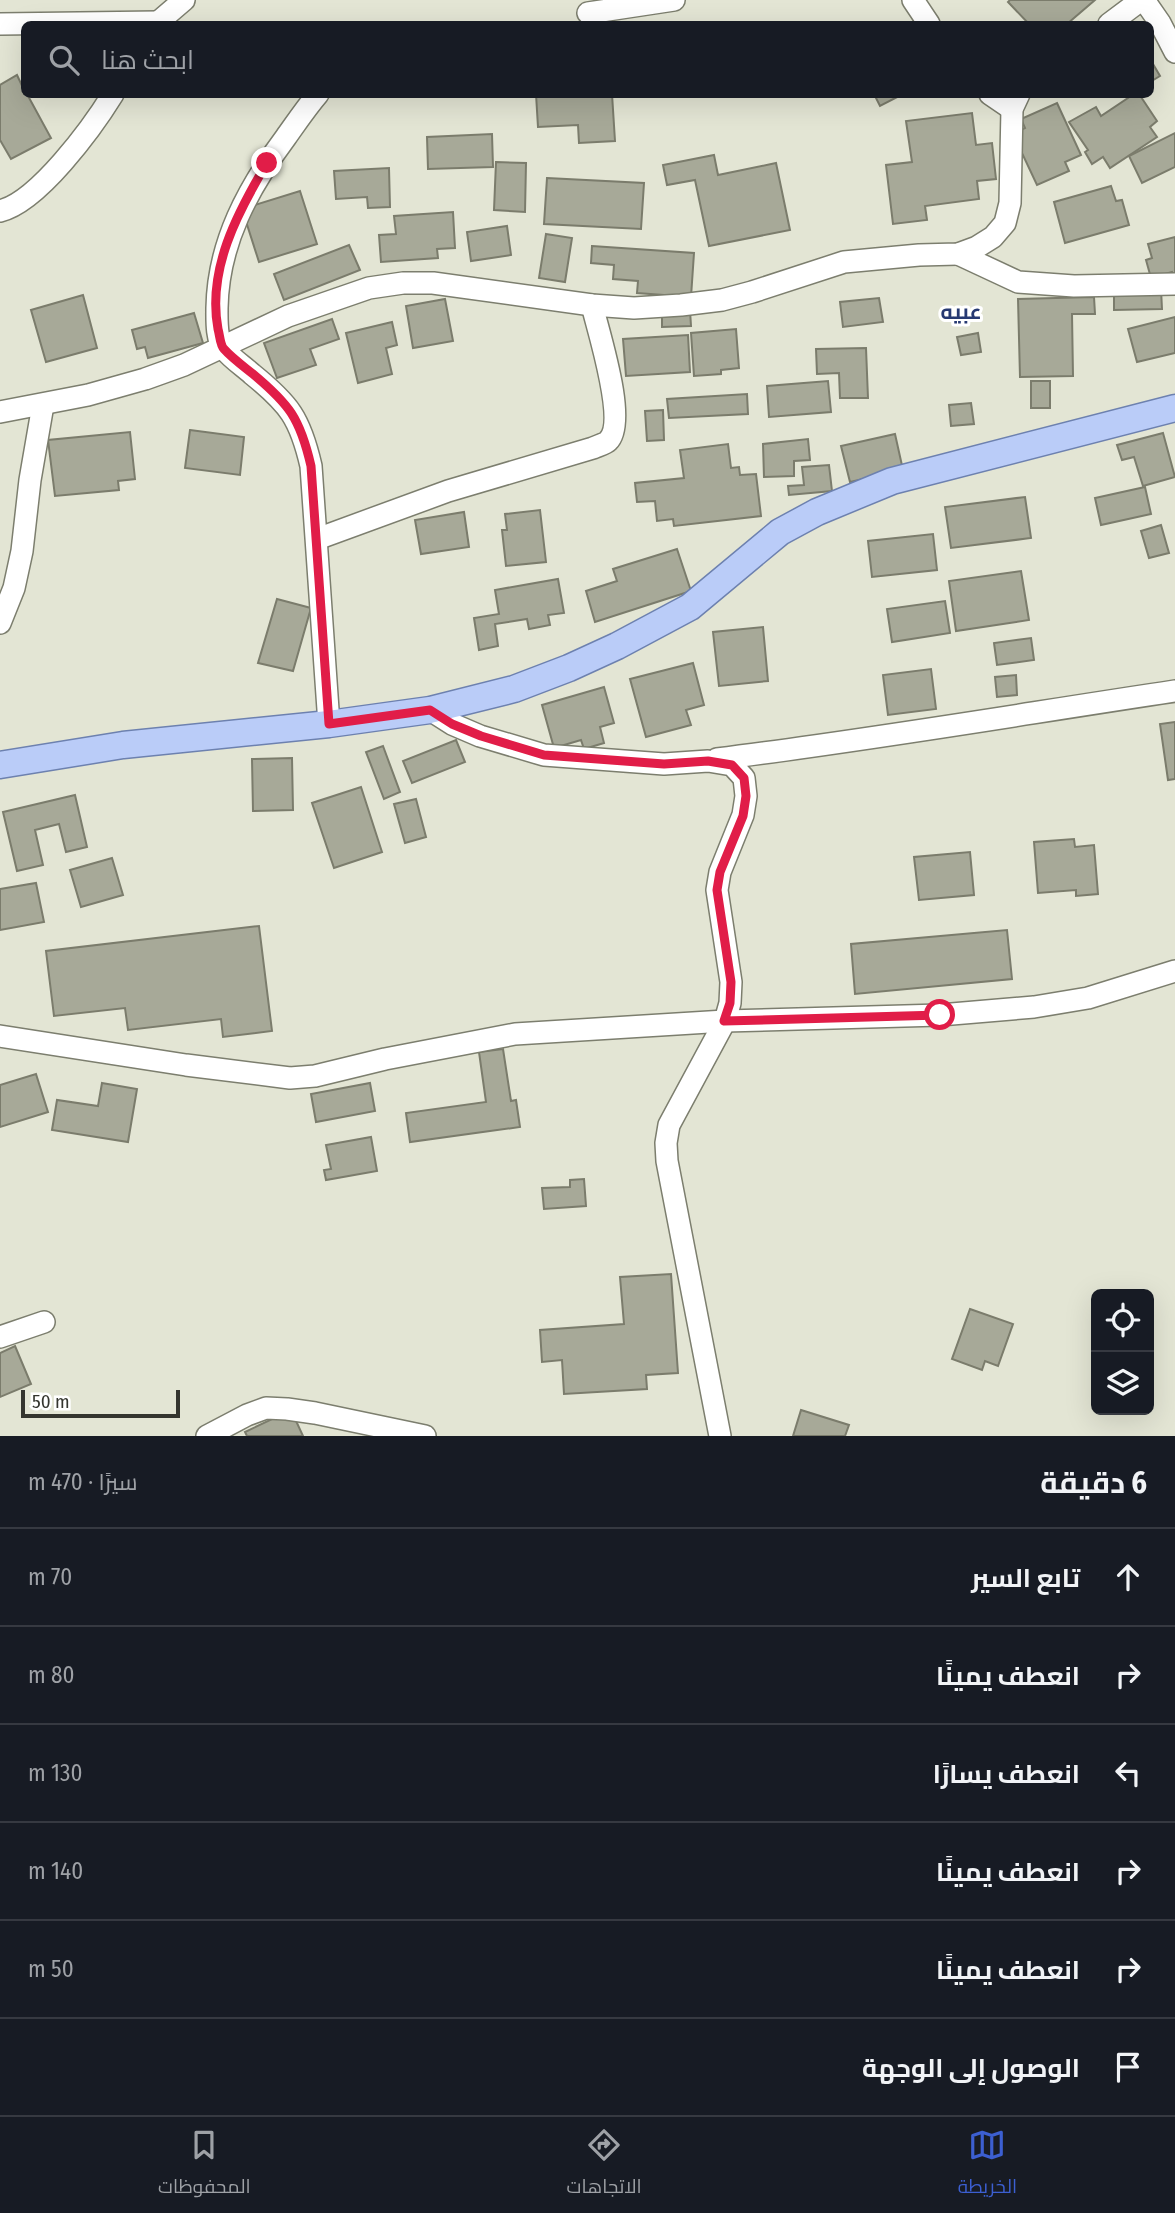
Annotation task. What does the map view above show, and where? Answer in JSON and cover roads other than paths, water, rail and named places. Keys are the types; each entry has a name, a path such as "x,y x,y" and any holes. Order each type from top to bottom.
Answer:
{"main road":[{"path":"0,765 123,745 329,724 430,710 514,689 569,668 651,630 690,607 780,533 817,512 892,481 1175,408"}],"street":[{"path":"159,21 184,0"},
{"path":"580,19 609,0"},
{"path":"580,19 674,0"},
{"path":"913,0 927,21"},
{"path":"1113,21 1143,0 1160,23 1175,51"},
{"path":"0,24 21,24"},
{"path":"0,211 9,209 33,194 115,98"},
{"path":"315,98 267,163 244,202 220,266 217,322 222,348 275,393 293,413 304,437 311,466 329,724"},
{"path":"0,412 88,395 145,379 184,365 288,316 369,288 402,283 433,283 634,308 722,300 844,262 958,254 993,237 1005,223 1010,203 1016,102"},
{"path":"958,254 1018,282 1074,286 1175,284"},
{"path":"317,539 448,491 608,441 615,428 614,397 592,304"},
{"path":"0,623 13,588 22,551 30,480 43,405"},
{"path":"430,710 452,724 481,736 544,755 664,764 815,747 942,725 1175,691"},
{"path":"708,761 732,765 744,778 746,796 743,816 720,872 717,890 731,982 730,1003 724,1021 669,1125 666,1143 667,1161 720,1436"},
{"path":"0,1036 290,1078 315,1076 409,1054 515,1034 724,1021 940,1015 1034,1007 1088,998 1175,971"},
{"path":"0,1337 44,1322"},
{"path":"207,1436 266,1408 315,1413 425,1436"}],"district":[{"name":"عبيه","path":"961,312"}]}
